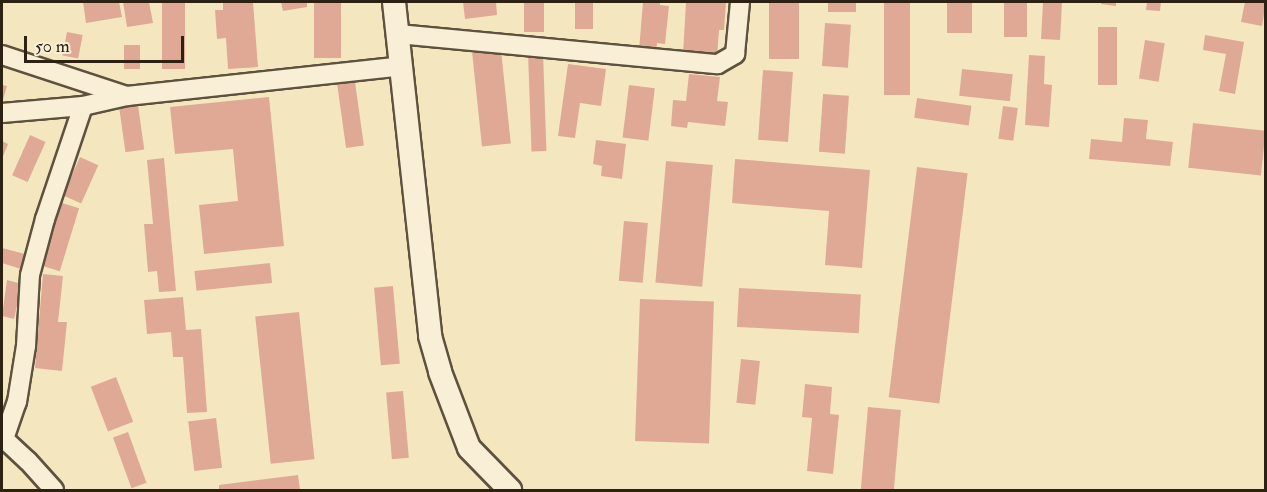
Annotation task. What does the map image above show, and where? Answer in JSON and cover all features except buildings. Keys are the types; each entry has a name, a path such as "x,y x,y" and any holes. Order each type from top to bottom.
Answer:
{"street":[{"path":"394,2 430,336 440,372 469,448 510,490"},
{"path":"398,34 718,64 735,54 740,2"},
{"path":"2,55 127,96"},
{"path":"2,113 83,106 127,96 401,66"},
{"path":"54,490 28,460 3,438 17,402 26,346 30,275 45,219 83,106"}]}
